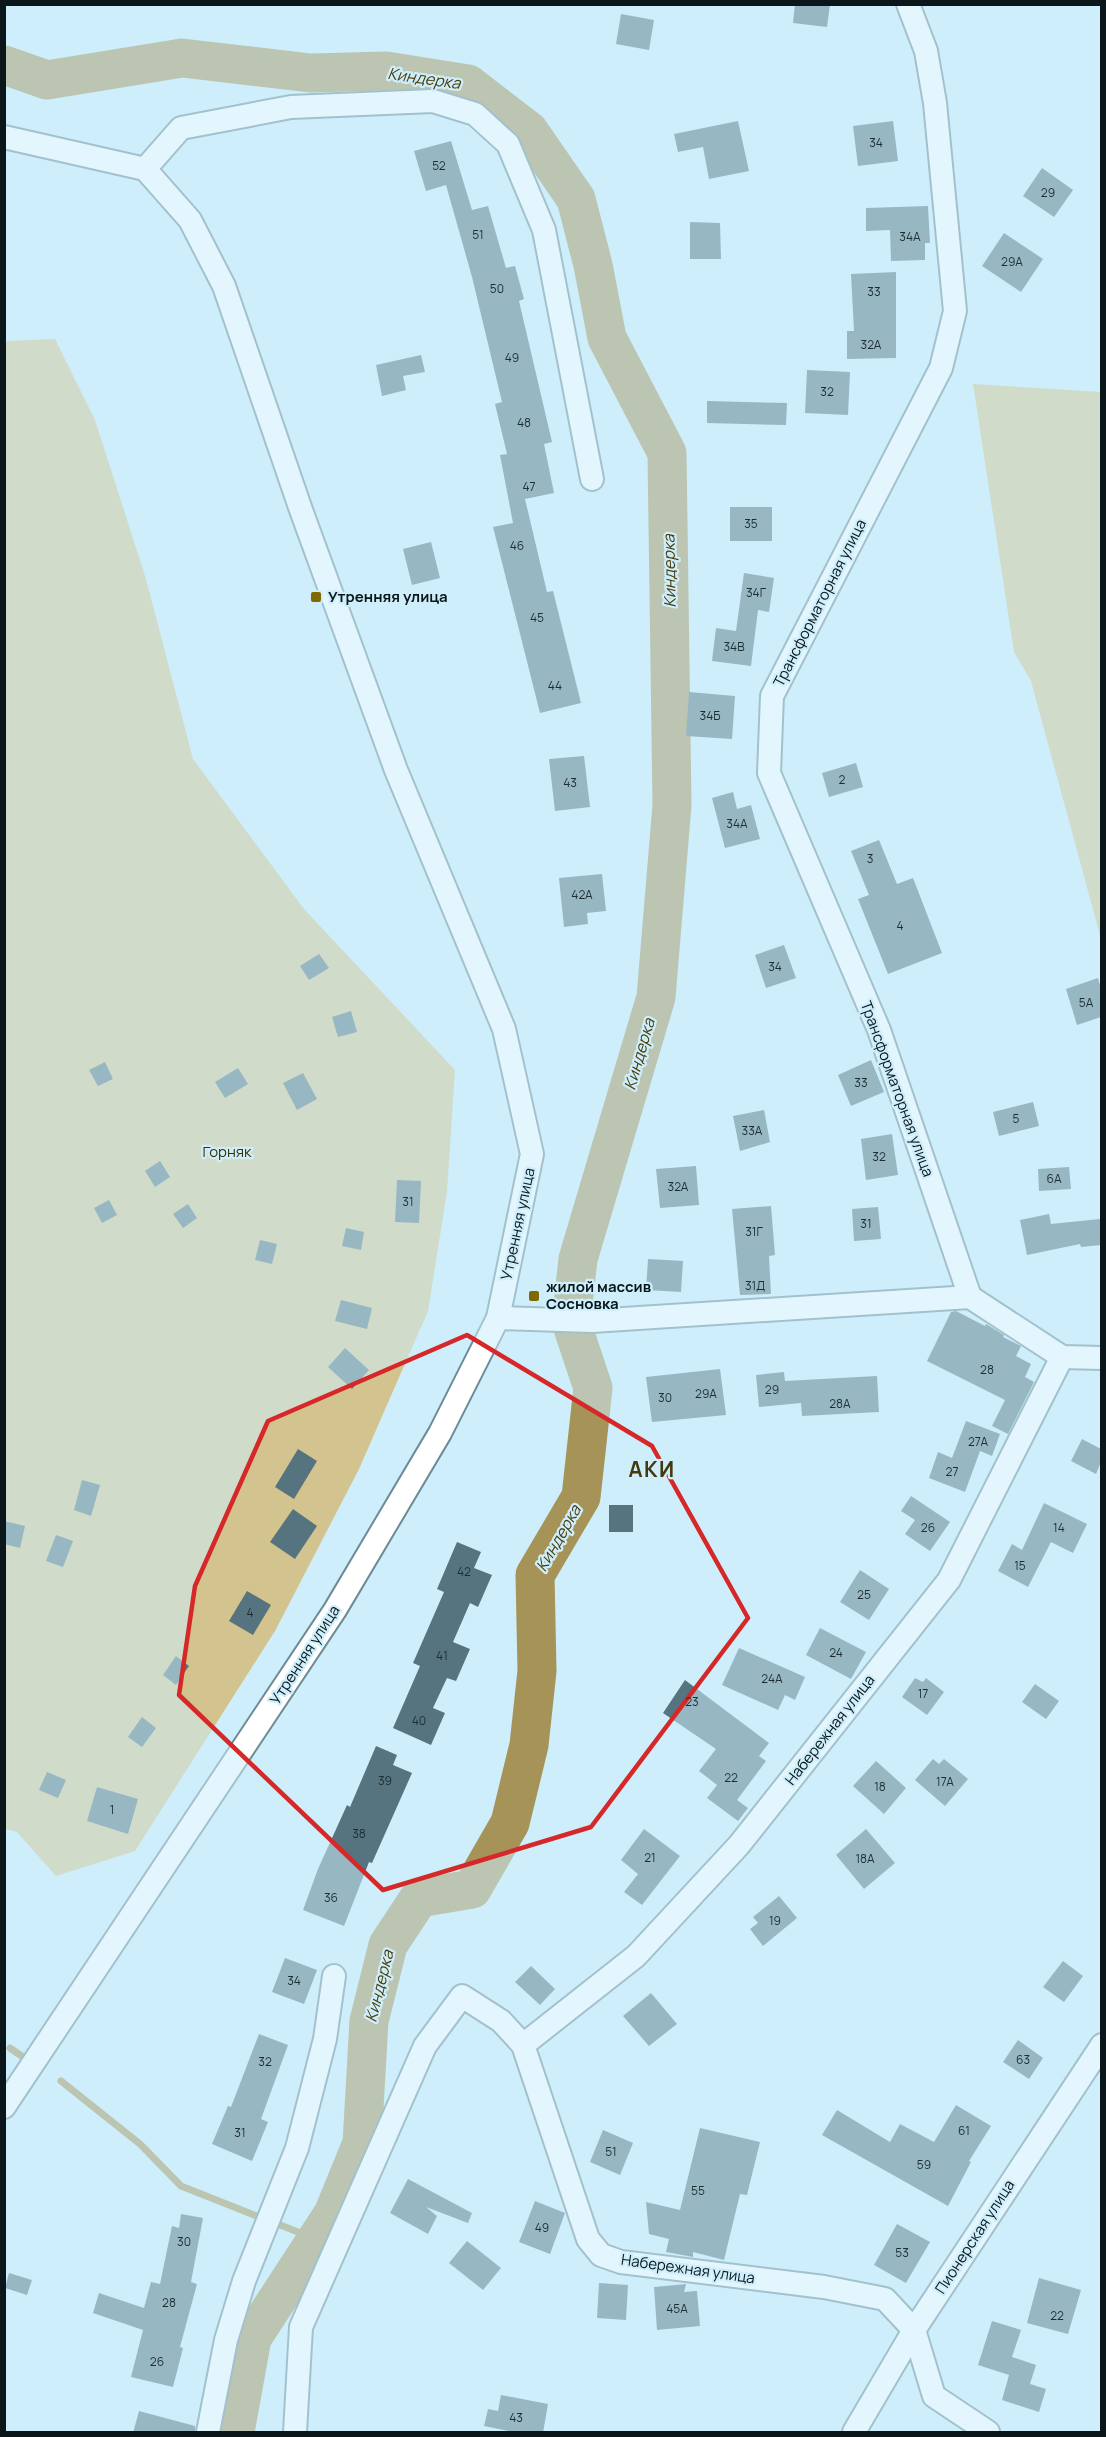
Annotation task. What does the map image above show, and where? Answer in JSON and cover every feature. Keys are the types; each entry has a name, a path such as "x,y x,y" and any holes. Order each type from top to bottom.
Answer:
{"street":[{"name":"Трансформаторная улица","path":"908,4 926,51 935,103 956,311 941,368 772,696 769,773 795,839 879,1030 970,1297"},
{"path":"4,136 145,169 181,128 291,107 433,101 475,114 508,144 544,230 592,479"},
{"name":"Утренняя улица","path":"4,2107 335,1610 440,1433 498,1318 532,1155 504,1029 396,770 301,510 224,286 190,220 145,169"},
{"path":"498,1318 592,1321 970,1297 1062,1357 1101,1358"},
{"name":"Набережная улица","path":"524,2044 636,1956 731,1854 949,1580 1062,1357"},
{"path":"208,2433 226,2340 244,2281 297,2148 325,2039 334,1976"},
{"name":"Набережная улица","path":"295,2433 301,2327 425,2046 462,1996 501,2021 524,2044 588,2239 601,2255 621,2262 824,2287 885,2299 914,2330"},
{"name":"Пионерская улица","path":"854,2433 914,2330 1101,2045"},
{"path":"914,2330 934,2396 988,2433"}],"highlighted area":[{"path":"467,1335 652,1446 748,1618 591,1827 383,1890 179,1695 195,1586 268,1421"}],"green space":[{"name":"Горняк","path":"55,339 95,420 146,579 193,759 304,909 455,1070 447,1192 428,1311 359,1469 275,1631 135,1851 56,1876 17,1832 5,1829 4,341"},
{"path":"973,384 1101,392 1101,939 1031,681 1014,652"}],"building":[{"path":"795,4 830,4 827,27 793,23"},
{"path":"621,14 654,20 649,50 616,44"},
{"path":"738,121 749,171 709,179 703,147 678,152 674,134"},
{"path":"893,121 898,161 858,166 853,126"},
{"path":"451,141 472,210 488,206 506,268 515,266 524,299 519,301 552,442 544,444 554,493 525,499 547,592 553,591 581,703 540,713 493,527 513,523 500,455 507,454 495,404 502,402 472,277 446,185 426,191 414,151"},
{"path":"1042,168 1073,190 1054,217 1023,196"},
{"path":"928,206 930,243 925,243 925,260 891,261 890,230 866,231 866,208"},
{"path":"690,222 720,223 721,259 690,259"},
{"path":"1004,233 1043,259 1021,292 982,266"},
{"path":"896,272 896,358 847,359 847,331 854,331 851,274"},
{"path":"421,355 425,372 403,376 406,390 382,396 376,365"},
{"path":"807,370 850,372 848,415 805,413"},
{"path":"707,401 787,403 786,425 707,423"},
{"path":"730,507 772,507 772,541 730,541"},
{"path":"431,542 440,578 412,585 403,549"},
{"path":"744,573 774,578 769,612 758,610 751,666 712,661 716,628 736,631"},
{"path":"689,692 735,696 732,739 686,736"},
{"path":"584,756 590,807 555,811 549,759"},
{"path":"856,763 863,787 829,797 822,773"},
{"path":"733,792 737,809 751,805 760,839 725,848 712,798"},
{"path":"879,840 897,884 913,878 942,953 888,974 858,899 869,895 851,851"},
{"path":"602,874 606,911 587,913 588,924 564,927 559,878"},
{"path":"784,945 796,978 766,988 755,955"},
{"path":"319,954 329,968 309,980 300,966"},
{"path":"1098,978 1101,989 1101,1017 1077,1025 1066,989"},
{"path":"351,1011 357,1032 338,1037 332,1017"},
{"path":"871,1060 884,1092 851,1106 838,1075"},
{"path":"105,1062 113,1079 98,1086 89,1070"},
{"path":"238,1068 248,1084 225,1098 215,1082"},
{"path":"303,1073 317,1099 297,1110 283,1083"},
{"path":"1033,1102 1039,1126 999,1136 993,1112"},
{"path":"764,1110 770,1142 740,1151 733,1116"},
{"path":"892,1134 898,1175 866,1180 861,1139"},
{"path":"160,1161 170,1177 155,1187 145,1171"},
{"path":"696,1166 699,1205 660,1208 656,1169"},
{"path":"1069,1167 1071,1189 1039,1191 1038,1169"},
{"path":"397,1180 421,1181 419,1223 395,1222"},
{"path":"109,1200 117,1215 102,1223 94,1208"},
{"path":"188,1204 197,1218 183,1228 173,1214"},
{"path":"771,1206 775,1255 769,1256 771,1294 740,1295 732,1209"},
{"path":"878,1207 881,1239 854,1241 852,1209"},
{"path":"1049,1214 1051,1224 1100,1219 1101,1245 1081,1247 1080,1244 1027,1255 1020,1220"},
{"path":"346,1228 364,1232 361,1250 342,1246"},
{"path":"260,1240 277,1244 272,1264 255,1260"},
{"path":"648,1259 683,1261 681,1292 646,1290"},
{"path":"341,1300 372,1308 367,1329 335,1321"},
{"path":"956,1311 985,1326 986,1324 1004,1335 1003,1337 1021,1346 1016,1356 1031,1364 1025,1377 1034,1382 1008,1434 992,1426 1005,1400 927,1361 951,1312"},
{"path":"345,1348 369,1370 352,1389 328,1367"},
{"path":"720,1369 726,1415 652,1422 646,1377"},
{"path":"784,1372 785,1381 877,1376 879,1412 802,1416 801,1403 759,1407 756,1375"},
{"path":"966,1421 1000,1434 992,1456 980,1451 965,1492 929,1478 938,1452 952,1458"},
{"path":"1082,1439 1101,1449 1101,1462 1096,1474 1071,1461"},
{"path":"298,1449 317,1461 294,1499 275,1487"},
{"path":"82,1480 100,1485 91,1516 74,1510"},
{"path":"911,1496 950,1522 930,1551 905,1534 915,1520 901,1511"},
{"path":"1044,1503 1087,1524 1073,1553 1051,1542 1028,1587 998,1571 1012,1544 1022,1550"},
{"path":"609,1505 633,1505 633,1532 609,1532"},
{"path":"293,1509 317,1526 295,1559 270,1542"},
{"path":"4,1521 25,1526 20,1548 4,1544"},
{"path":"56,1535 73,1541 63,1567 46,1561"},
{"path":"457,1542 481,1552 474,1568 492,1575 478,1607 470,1603 453,1642 470,1649 456,1681 447,1678 433,1708 445,1713 431,1745 393,1728 420,1666 413,1663 444,1592 437,1589"},
{"path":"860,1570 889,1589 869,1620 840,1602"},
{"path":"247,1591 271,1605 253,1635 229,1621"},
{"path":"820,1628 866,1652 851,1679 806,1655"},
{"path":"739,1648 805,1677 795,1700 785,1695 778,1710 722,1685"},
{"path":"176,1656 189,1666 176,1685 163,1675"},
{"path":"915,1678 923,1682 926,1678 944,1692 927,1715 902,1697"},
{"path":"685,1680 769,1743 759,1756 766,1761 737,1800 748,1808 738,1821 707,1798 717,1785 699,1771 716,1749 663,1713"},
{"path":"1035,1684 1059,1701 1046,1719 1022,1702"},
{"path":"142,1717 156,1728 142,1747 128,1737"},
{"path":"376,1746 397,1755 393,1765 412,1773 372,1863 369,1862 344,1926 303,1910 318,1869 347,1805 350,1807"},
{"path":"933,1759 939,1764 944,1759 968,1779 945,1806 915,1780"},
{"path":"876,1761 906,1788 884,1814 853,1786"},
{"path":"47,1772 66,1780 58,1798 39,1790"},
{"path":"97,1787 138,1799 128,1834 87,1821"},
{"path":"644,1829 680,1856 642,1905 624,1892 638,1874 621,1860"},
{"path":"866,1829 895,1863 864,1889 836,1855"},
{"path":"779,1896 797,1918 763,1946 750,1929 758,1923 753,1917"},
{"path":"285,1958 317,1970 304,2004 272,1992"},
{"path":"1063,1961 1083,1976 1064,2002 1043,1987"},
{"path":"531,1966 555,1989 540,2005 515,1982"},
{"path":"651,1993 677,2024 649,2046 623,2016"},
{"path":"259,2034 288,2045 261,2119 268,2122 252,2161 212,2144 228,2106 231,2107"},
{"path":"1018,2040 1043,2058 1029,2079 1003,2062"},
{"path":"956,2105 991,2126 969,2161 971,2162 948,2206 822,2135 837,2110 890,2142 900,2124 934,2142"},
{"path":"700,2128 760,2142 747,2195 740,2194 724,2260 693,2252 693,2257 666,2252 669,2239 649,2234 646,2202 680,2210"},
{"path":"603,2130 633,2143 620,2175 590,2162"},
{"path":"408,2179 472,2213 468,2223 426,2207 437,2216 428,2234 390,2213"},
{"path":"535,2201 565,2213 550,2254 519,2242"},
{"path":"181,2214 203,2218 191,2282 197,2284 180,2347 183,2348 173,2387 131,2377 143,2330 93,2313 99,2293 144,2308 151,2282 160,2284 172,2226 179,2228"},
{"path":"897,2224 930,2242 906,2283 874,2265"},
{"path":"467,2241 501,2268 483,2290 449,2263"},
{"path":"9,2273 32,2280 27,2295 5,2288"},
{"path":"1039,2278 1081,2290 1068,2334 1027,2323"},
{"path":"599,2283 628,2285 626,2320 597,2318"},
{"path":"686,2284 684,2292 697,2291 700,2326 657,2330 654,2287"},
{"path":"992,2321 1021,2330 1012,2357 1036,2365 1030,2384 1046,2389 1039,2412 1002,2400 1009,2375 978,2365"},
{"path":"501,2395 548,2404 543,2433 518,2433 484,2426 488,2409 498,2411"},
{"path":"139,2411 195,2426 195,2433 133,2433"}],"waterway":[{"name":"Киндерка","path":"4,65 47,80 182,58 311,73 386,71 468,84 529,131 576,199 593,265 607,338 667,453 672,805 656,997 578,1259 571,1322 593,1388 581,1497 535,1575 537,1671 529,1745 510,1823 472,1889 419,1898 388,1945 369,2021 362,2143 333,2214 252,2338 235,2432"},
{"path":"10,2048 23,2057"},
{"path":"61,2081 140,2144 181,2186 259,2217"},
{"path":"275,2223 316,2239"}],"place":[{"name":"Утренняя улица","path":"316,597"},
{"name":"жилой массив Сосновка","path":"534,1296"}],"district":[{"name":"АКИ","path":"652,1470"}]}
